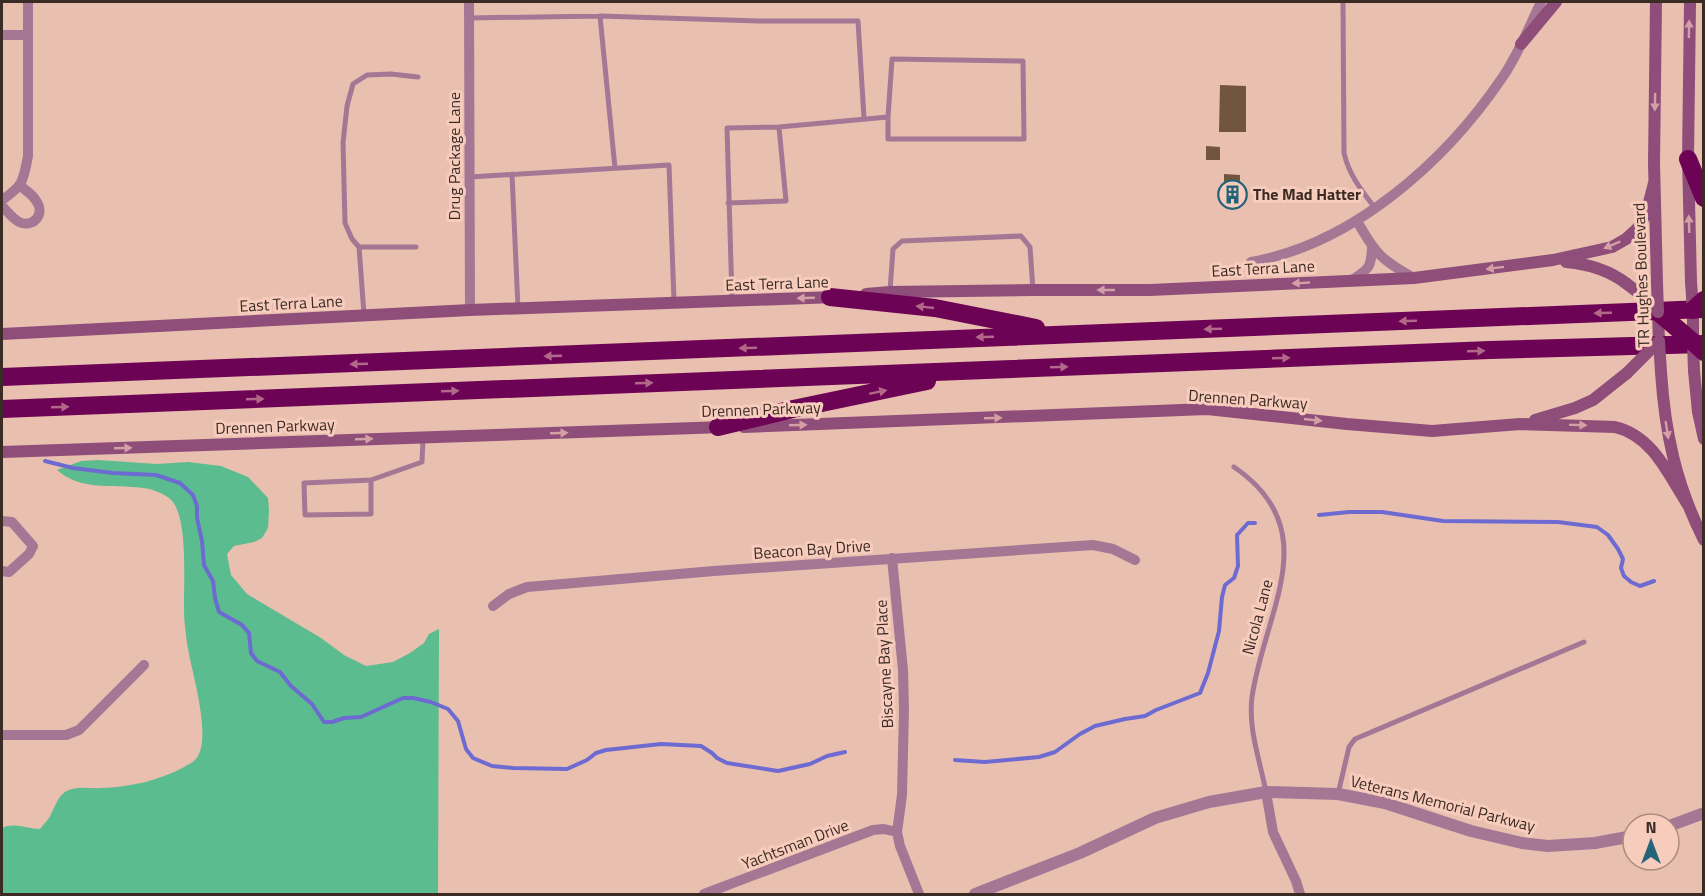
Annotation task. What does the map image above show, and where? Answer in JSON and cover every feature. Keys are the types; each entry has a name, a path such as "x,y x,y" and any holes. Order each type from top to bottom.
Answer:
{"highway":[{"path":"1688,159 1704,198"},
{"path":"830,297 935,308 1064,334"},
{"path":"1659,341 1700,306"},
{"path":"2,377 371,364 1700,306"},
{"path":"1658,312 1700,346"},
{"path":"2,409 979,370 1700,346"},
{"path":"718,427 979,370"}],"main road":[{"path":"1521,44 1556,2"},
{"path":"1648,2 1656,15"},
{"name":"TR Hughes Boulevard","path":"1656,2 1654,183 1663,410 1676,468 1688,505 1704,540"},
{"path":"1690,2 1688,159 1691,282 1700,306 1700,346 1694,371 1698,412 1704,439"},
{"path":"1553,261 1612,246 1626,238 1638,228 1646,214 1654,183"},
{"path":"1553,261 1578,263 1615,275 1644,297 1658,312"},
{"name":"East Terra Lane","path":"2,334 470,310 830,297 890,292 1150,290 1351,281 1414,278 1553,261"},
{"path":"1520,424 1568,411 1593,400 1627,374 1659,341"},
{"name":"Drennen Parkway","path":"2,452 1207,409 1347,424 1432,430 1520,424"},
{"path":"1520,424 1599,426 1627,430 1648,444 1688,505"}],"street":[{"path":"2,200 20,186 28,156 28,2"},
{"name":"Drug Package Lane","path":"469,2 470,310"},
{"path":"1251,262 1269,259 1288,252 1358,220 1431,163 1481,107 1503,76 1541,2"},
{"path":"2,35 27,34"},
{"path":"2,206 17,220 26,224 36,220 40,209 37,202 28,191 20,186"},
{"path":"1358,220 1372,246 1391,266 1414,278"},
{"path":"1351,281 1366,270 1371,262 1372,246"},
{"path":"2,521 12,522 33,546 30,554 9,572 2,571"},
{"name":"Beacon Bay Drive","path":"493,606 509,594 527,587 892,558 1093,545 1113,549 1135,560"},
{"name":"Biscayne Bay Place","path":"892,558 903,670 904,710 902,795 897,832"},
{"path":"2,735 66,735 79,730 144,665"},
{"path":"1266,792 1273,832 1300,894"},
{"name":"Veterans Memorial Parkway","path":"975,894 1080,853 1155,818 1209,802 1266,792 1338,794 1385,803 1471,831 1522,843 1548,846 1573,845 1621,838"},
{"path":"1681,822 1704,813"},
{"name":"Yachtsman Drive","path":"704,894 873,830 897,832"},
{"path":"897,832 900,846 919,894"}],"lane":[{"path":"1343,2 1344,153 1357,185 1375,208"},
{"path":"469,18 600,16 759,21 858,21 864,118"},
{"path":"600,16 615,168"},
{"path":"892,59 1023,61 1024,139 888,139 888,117 892,59"},
{"path":"364,316 359,247 352,239 345,223 343,143 347,106 353,84 367,75 391,74 418,77"},
{"path":"732,301 727,128 779,127 888,117"},
{"path":"728,203 786,201 779,127"},
{"path":"469,177 669,165 674,303"},
{"path":"512,174 518,308"},
{"path":"890,292 893,249 902,241 1021,236 1030,246 1034,290"},
{"path":"359,247 416,247"},
{"path":"371,480 371,514 305,515 304,483 371,480 422,462 423,437"},
{"name":"Nicola Lane","path":"1234,467 1251,478 1266,495 1282,528 1286,552 1280,590 1258,667 1252,699 1254,739 1266,792"},
{"path":"1338,794 1349,747 1355,739 1584,642"}],"green space":[{"path":"81,461 157,464 188,462 221,466 248,477 268,498 268,528 262,538 234,546 227,554 231,575 247,594 321,638 344,655 366,666 393,662 424,643 429,634 439,629 438,894 2,894 2,828 16,826 40,829 49,818 60,797 69,790 123,786 154,780 191,763 200,751 202,724 188,651 184,613 184,558 181,522 169,498 157,491 84,483 70,479 57,470"}],"building":[{"path":"1220,85 1246,86 1246,132 1219,132"},
{"path":"1206,146 1220,147 1220,160 1206,160"},
{"name":"The Mad Hatter","path":"1224,174 1240,175 1242,204 1222,204"}],"waterway":[{"path":"45,461 73,468 156,475 180,483 193,495 197,506 204,565 213,581 219,612 242,625 249,633 251,653 257,661 280,672 291,686 312,704 324,722 361,717 403,698 431,702 448,709 458,721 466,749 473,758 492,766 513,768 567,769 606,750 661,744 701,746 727,763 778,771 810,764 827,756 845,752"},
{"path":"1319,515 1382,512 1443,521 1558,522 1597,527 1608,535 1618,549 1623,559 1621,568 1624,576 1640,586 1654,581"},
{"path":"955,760 985,762 1039,757 1055,752 1095,726 1145,716 1200,693 1219,631 1225,585 1234,578 1238,566 1237,535 1248,523 1255,523"}],"place":[{"name":"The Mad Hatter","path":"1232,194"}]}
